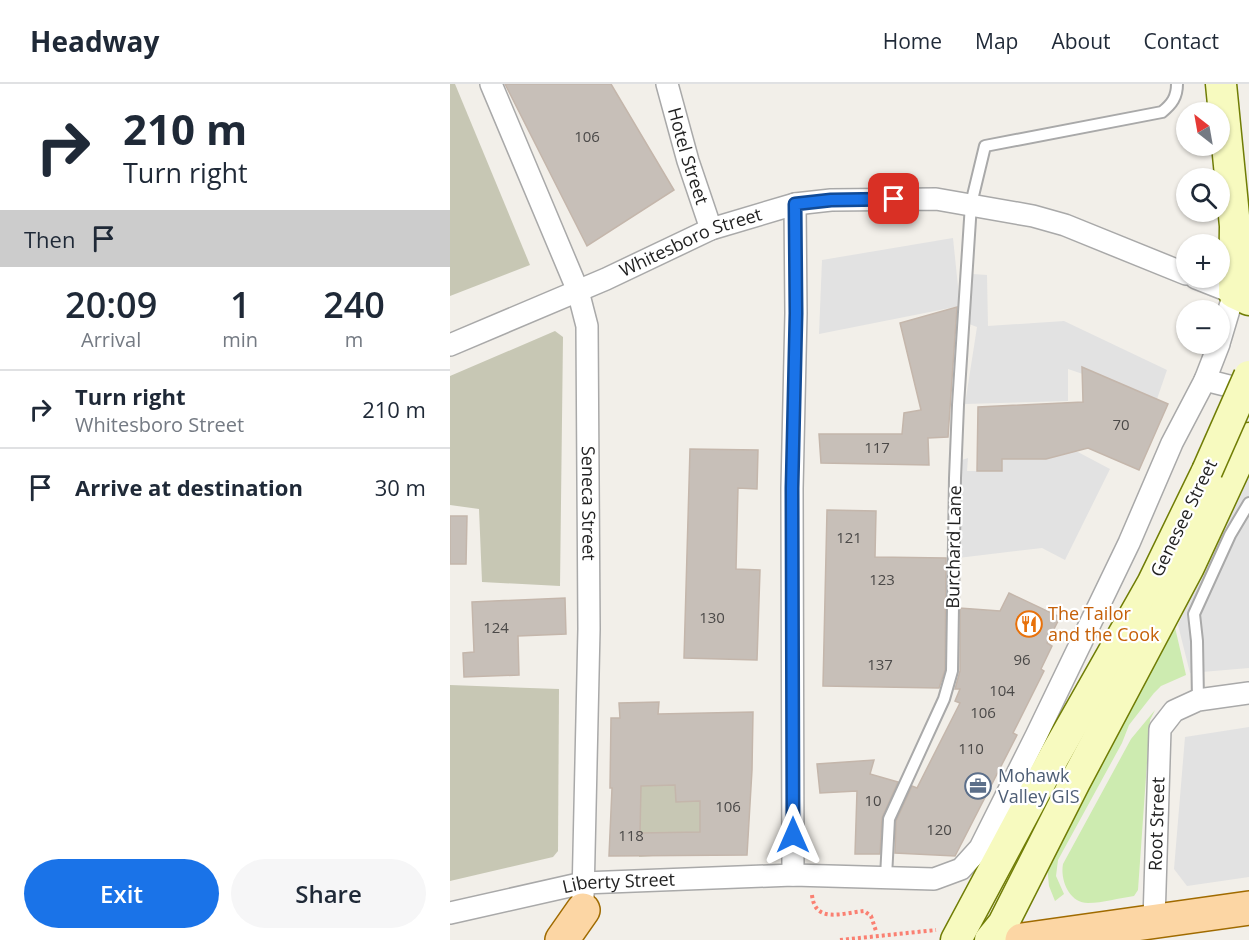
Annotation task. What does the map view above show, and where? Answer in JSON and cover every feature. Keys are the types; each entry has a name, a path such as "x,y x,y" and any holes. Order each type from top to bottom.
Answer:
{"main road":[{"path":"1221,84 1242,296"},
{"name":"Genesee Street","path":"990,940 1003,924 1189,567 1249,376"},
{"name":"Genesee Street","path":"956,940 1055,755 1152,584 1218,476 1249,438"},
{"path":"1022,940 1249,908"},
{"path":"562,940 583,911"}],"street":[{"name":"Seneca Street","path":"491,84 578,291 587,326 589,629 583,911"},
{"name":"Hotel Street","path":"667,84 688,161 711,229"},
{"name":"Whitesboro Street","path":"450,345 578,291 711,229 795,204 831,200 936,199 1033,216 1065,225 1176,270"},
{"path":"793,875 792,488 796,313 795,204"},
{"path":"1222,288 1242,296"},
{"name":"Liberty Street","path":"1230,320 1242,296"},
{"name":"Liberty Street","path":"450,913 583,911 793,875 934,879 961,869 980,848 1129,543 1172,443 1204,380 1214,354"},
{"path":"1204,380 1249,391"},
{"path":"1198,700 1249,693"},
{"name":"Root Street","path":"1154,920 1160,729 1174,711 1198,700"}],"lane":[{"name":"Burchard Lane","path":"886,877 889,819 944,699 952,671 956,447 971,204 985,146 1162,112 1170,106 1177,94 1177,84"},
{"path":"1198,700 1194,614 1230,535 1249,503"}],"path":[{"path":"812,892 813,906 818,912 826,915 864,911 871,916 876,931"}],"shaded area":[{"path":"450,84 455,84 530,265 450,296"},
{"path":"953,238 960,306 819,334 822,260"},
{"path":"972,274 987,275 988,326 1064,321 1167,370 1157,399 1068,369 1068,401 965,404 977,327 969,324"},
{"path":"555,331 563,337 560,586 482,582 479,509 450,505 450,376"},
{"path":"1076,451 1110,469 1065,560 1042,548 958,558 962,460 968,458 967,471 1001,471 1002,459 1046,459"},
{"path":"1249,464 1249,668 1190,673 1178,625"},
{"path":"450,685 559,689 558,851 553,857 450,881"},
{"path":"1249,727 1249,877 1187,886 1174,869 1185,737"},
{"path":"670,773 700,801 700,832 666,855 639,857 640,786 670,785"}],"green space":[{"path":"1174,623 1186,675 1161,686 1129,725 1122,743 1058,860 1056,876 1064,894 1055,901 1049,886 1047,865"},
{"path":"1155,710 1150,720 1138,890 1134,896 1099,902 1081,902 1067,890 1063,877 1063,864 1131,739"}],"building":[{"path":"505,84 611,84 674,190 587,246"},
{"path":"957,307 948,437 928,438 929,465 821,463 819,434 902,434 904,413 921,410 900,323"},
{"path":"1082,367 1168,404 1139,470 1088,448 1046,459 1002,459 1002,471 977,471 978,407 1083,402"},
{"path":"690,449 758,450 757,489 738,488 736,569 760,570 757,660 684,658"},
{"path":"827,510 876,511 875,557 946,558 945,670 939,688 823,686"},
{"path":"450,516 467,516 466,564 450,564"},
{"path":"1009,593 1060,617 1047,643 1052,646 1041,669 1044,671 1013,733 1017,735 955,856 895,853 896,821 912,786 917,788 960,703 955,701 960,689 955,689 960,671 960,608 1000,611"},
{"path":"565,598 566,634 518,636 519,675 464,677 463,653 474,652 472,602"},
{"path":"659,702 658,714 753,712 747,855 609,856 612,788 610,788 611,718 620,718 619,703","holes":["675,785 676,802 700,801 700,832 640,833 641,786"]},
{"path":"874,760 870,774 898,782 882,818 880,854 855,854 857,791 820,793 817,764"}],"place":[{"name":"The Tailor and the Cook","path":"1029,624"},
{"name":"Mohawk Valley GIS","path":"978,786"}],"route":[{"path":"793,835 792,488 796,313 795,204 831,200 894,199"}]}
